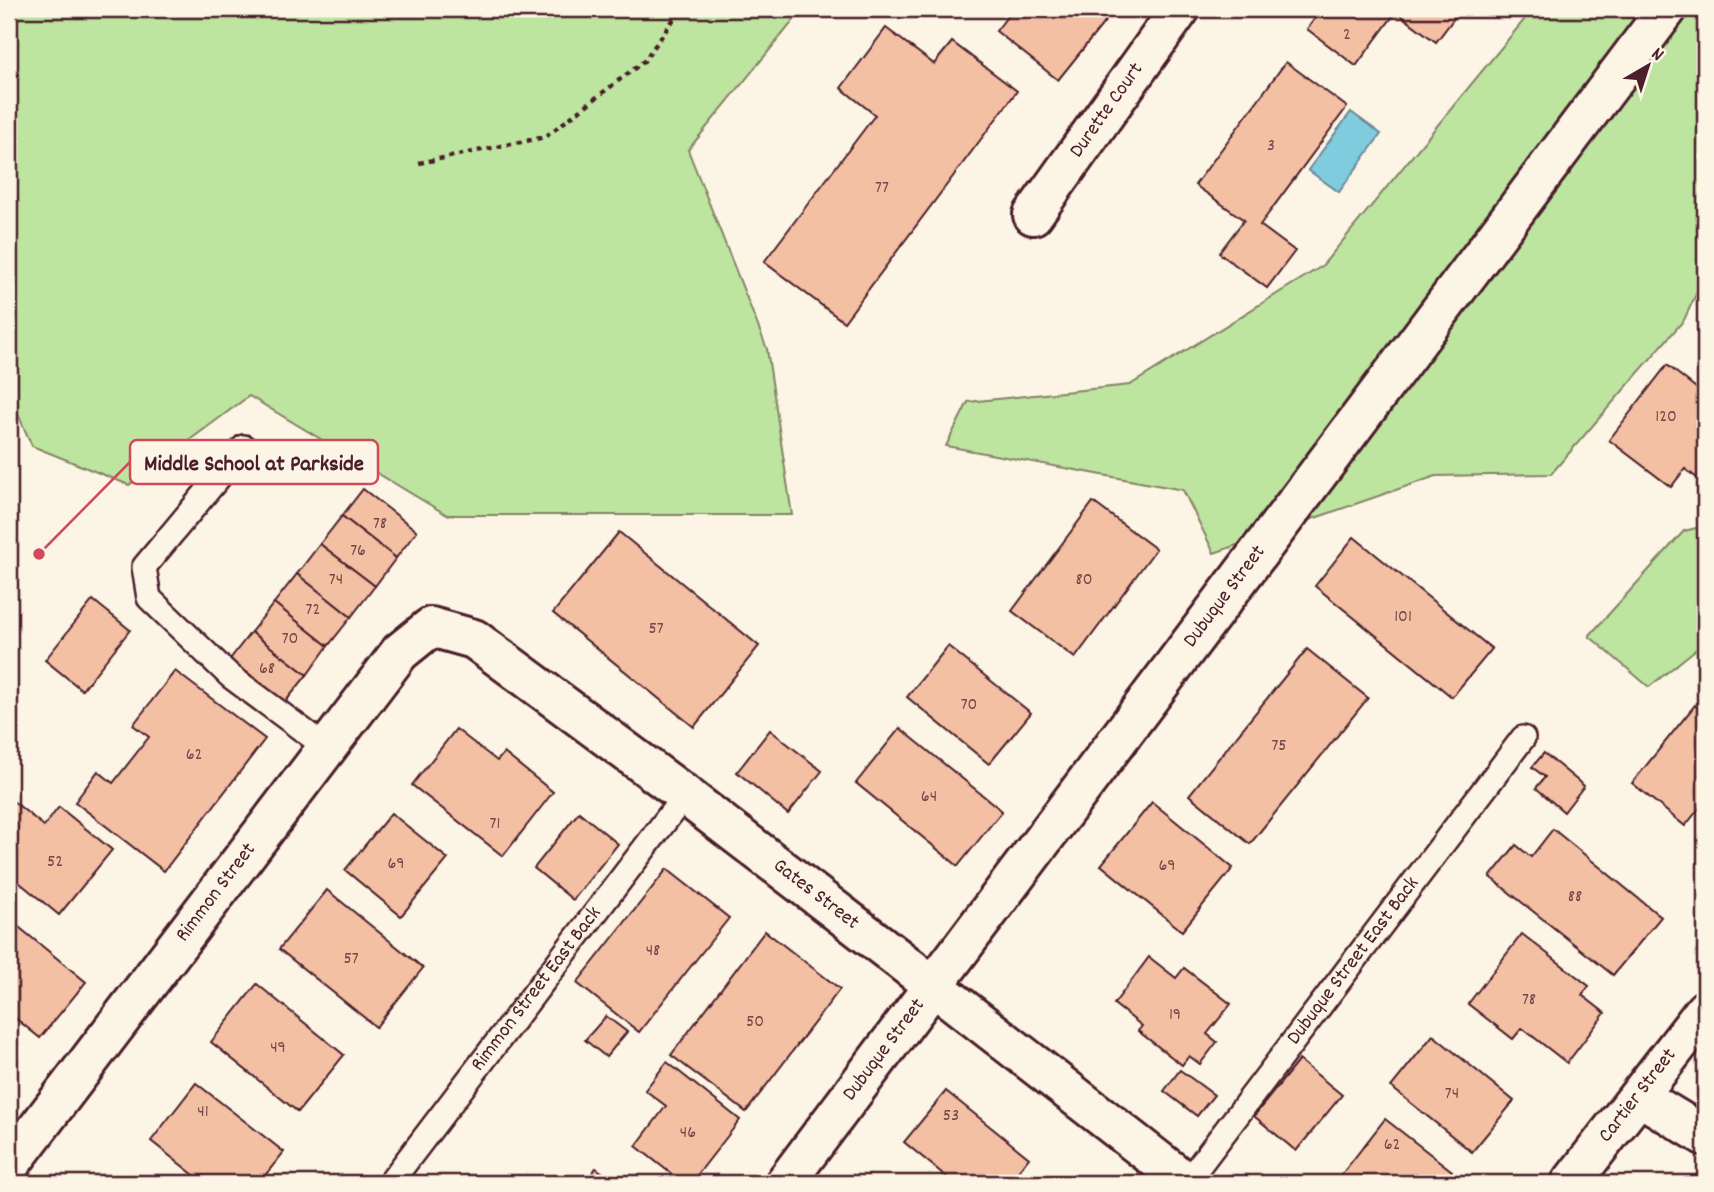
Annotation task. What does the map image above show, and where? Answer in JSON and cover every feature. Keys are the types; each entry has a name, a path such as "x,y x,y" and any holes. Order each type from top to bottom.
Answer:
{"street":[{"name":"Durette Court","path":"1033,215 1180,9"},
{"name":"Dubuque Street","path":"785,1183 1667,9"},
{"name":"Gates Street","path":"431,627 474,639 685,795 1186,1183"},
{"name":"Rimmon Street","path":"9,1166 400,652 431,627"},
{"name":"Cartier Street","path":"1571,1183 1705,1010"},
{"path":"1639,1096 1705,1136"}],"lane":[{"path":"244,447 144,567 149,598 230,676 327,748"},
{"name":"Dubuque Street East Back","path":"1186,1183 1523,738"},
{"name":"Rimmon Street East Back","path":"390,1183 685,795"}],"path":[{"path":"419,163 545,137 644,61 681,9"}],"green space":[{"path":"9,9 803,9 688,150 767,349 792,515 447,515 249,396 129,485 32,446 9,394"},
{"path":"1533,9 1705,9 1705,275 1684,320 1551,474 1436,476 1214,553 1183,490 946,446 968,402 1130,385 1322,266"},
{"path":"1705,526 1705,642 1649,687 1589,636 1684,531"}],"water":[{"path":"1351,112 1381,134 1339,192 1308,170"}],"building":[{"path":"1013,9 1115,9 1058,80 996,31"},
{"path":"1322,9 1461,9 1436,42 1396,12 1356,66 1307,29"},
{"path":"886,28 934,64 952,42 1017,91 844,322 764,262 875,115 841,88"},
{"path":"1286,62 1347,107 1260,225 1295,251 1267,288 1219,253 1244,220 1195,185"},
{"path":"1667,365 1705,395 1705,484 1685,469 1671,487 1609,440"},
{"path":"363,489 417,531 396,558 342,516"},
{"path":"1093,502 1156,549 1075,658 1012,611"},
{"path":"342,516 396,558 375,586 320,544"},
{"path":"619,532 759,646 694,727 553,613"},
{"path":"1354,537 1492,649 1452,697 1315,586"},
{"path":"320,544 375,586 351,617 297,574"},
{"path":"297,574 351,617 328,646 274,603"},
{"path":"93,600 130,630 82,690 45,660"},
{"path":"274,603 328,646 307,675 251,632"},
{"path":"251,632 307,675 282,706 227,663"},
{"path":"948,646 1031,713 989,764 907,697"},
{"path":"1307,649 1368,698 1250,844 1189,795"},
{"path":"175,671 265,739 164,871 75,802 98,771 113,783 149,737 133,725"},
{"path":"1695,705 1705,714 1705,801 1685,826 1632,783"},
{"path":"900,728 1002,811 958,866 856,783"},
{"path":"456,729 497,761 504,753 553,792 503,856 412,785"},
{"path":"770,730 822,771 788,814 737,772"},
{"path":"1544,753 1584,786 1564,812 1536,788 1545,777 1532,767"},
{"path":"13,801 44,826 59,807 112,850 59,915 9,874 9,806"},
{"path":"1152,802 1233,868 1182,931 1101,865"},
{"path":"579,812 618,844 573,900 534,868"},
{"path":"391,813 448,859 401,916 345,870"},
{"path":"1553,829 1661,917 1613,975 1490,877 1516,845 1531,857"},
{"path":"667,869 729,918 639,1032 577,983"},
{"path":"327,890 423,968 376,1027 279,949"},
{"path":"9,919 86,982 40,1038 9,1013"},
{"path":"765,931 840,989 746,1112 671,1055"},
{"path":"1522,934 1589,986 1582,995 1605,1013 1567,1063 1522,1028 1513,1039 1468,1004"},
{"path":"1149,957 1176,978 1184,968 1231,1004 1207,1034 1217,1042 1200,1064 1189,1056 1182,1065 1138,1031 1142,1026 1114,1004"},
{"path":"257,984 344,1055 298,1112 211,1042"},
{"path":"606,1016 627,1032 606,1057 585,1040"},
{"path":"1433,1035 1514,1101 1472,1152 1391,1087"},
{"path":"1299,1060 1342,1095 1296,1151 1254,1116"},
{"path":"667,1062 740,1120 691,1183 683,1183 636,1146 666,1106 645,1090"},
{"path":"1180,1070 1214,1095 1197,1116 1164,1091"},
{"path":"196,1083 284,1152 259,1183 204,1183 151,1141"},
{"path":"946,1091 1029,1158 1009,1183 954,1183 904,1142"},
{"path":"1385,1119 1452,1171 1445,1180 1449,1183 1335,1183"},
{"path":"596,1168 617,1183 585,1183"},
{"path":"129,1174 141,1183 121,1183"}],"place":[{"name":"Middle School at Parkside","path":"39,554"}]}
